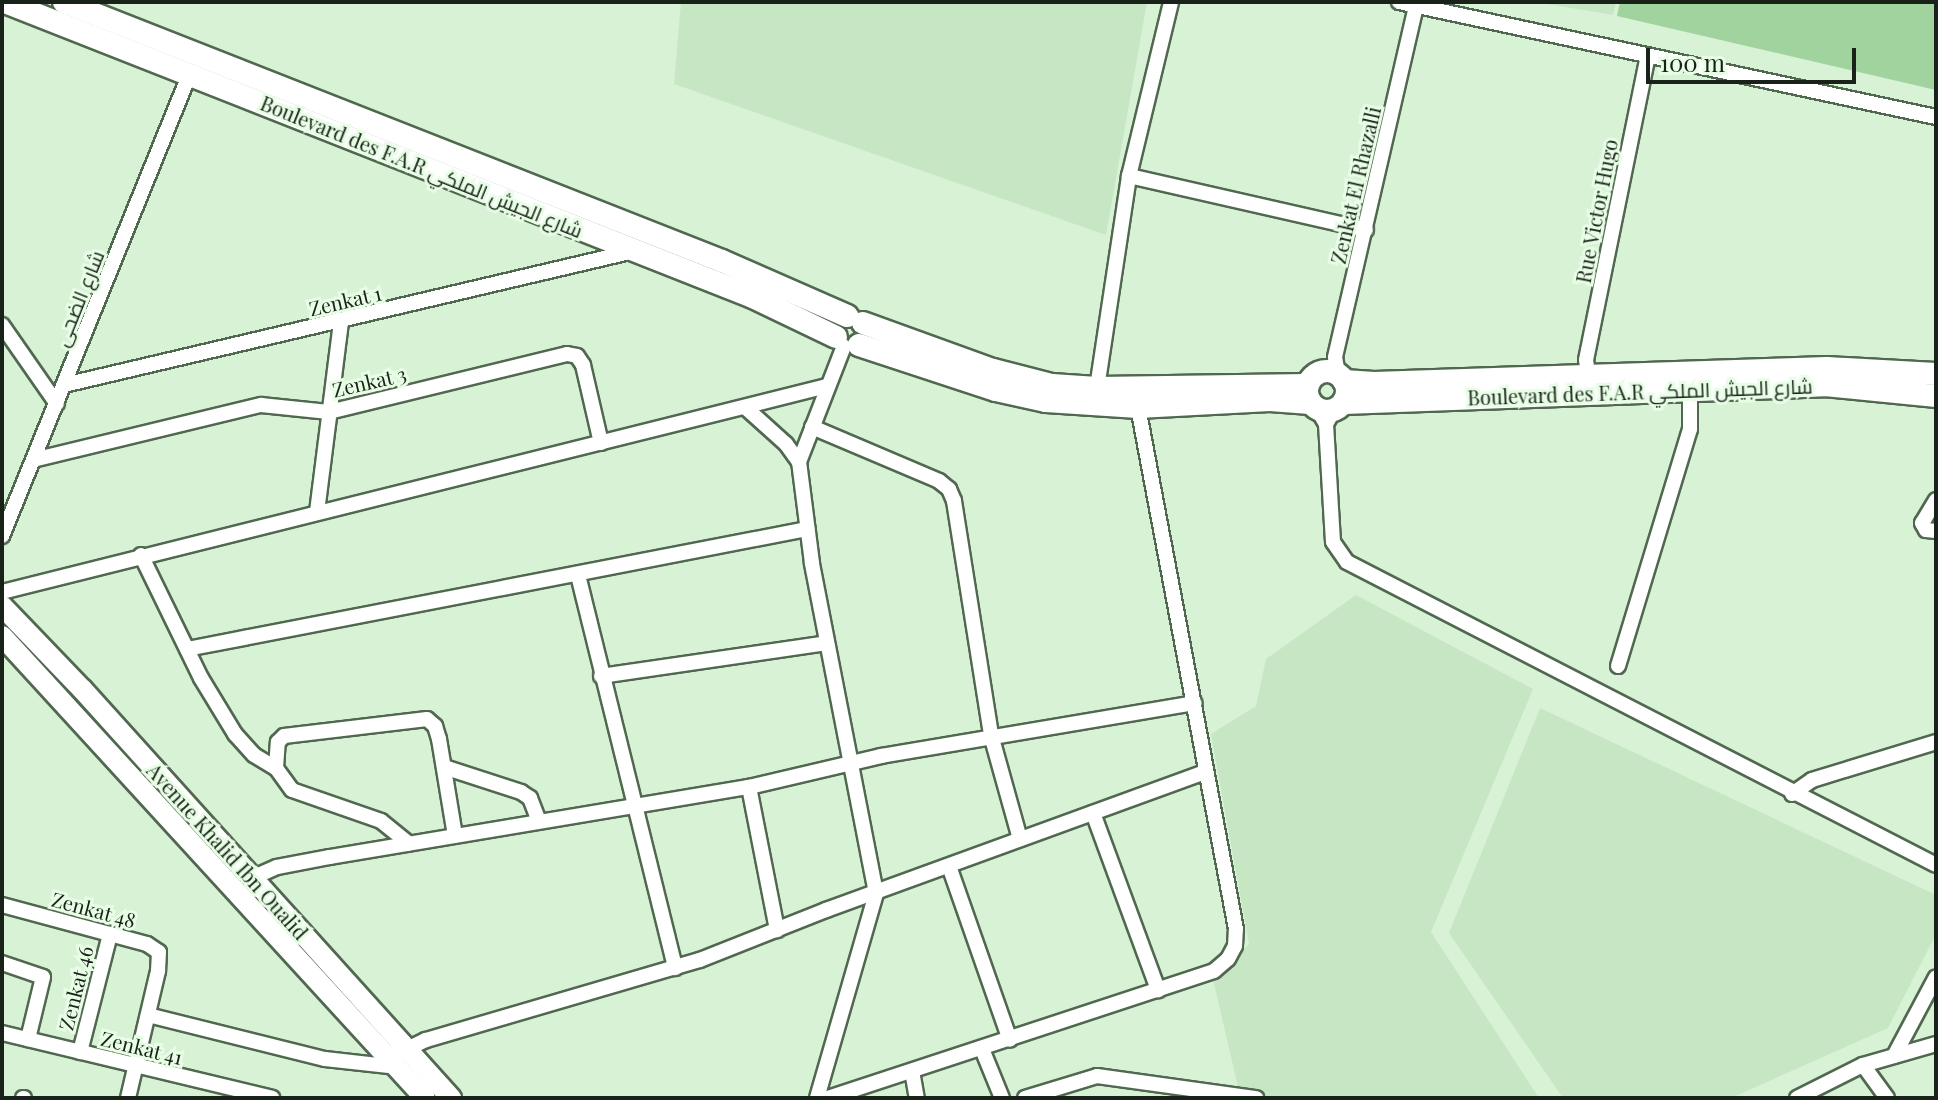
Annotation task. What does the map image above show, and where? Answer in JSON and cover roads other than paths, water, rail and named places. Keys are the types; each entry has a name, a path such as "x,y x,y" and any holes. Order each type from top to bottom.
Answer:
{"main road":[{"name":"Boulevard des F.A.R شارع الجيش الملكي","path":"5,2 634,251 1018,395 1078,404 1138,407 1270,400 1825,385 1936,396"},
{"name":"Boulevard des F.A.R شارع الجيش الملكي","path":"64,2 714,258 850,334 917,345 1052,385 1328,399 1374,383 1588,374 1827,368 1936,374"},
{"name":"Avenue Khalid Ibn Oualid","path":"2,606 252,878 397,1058 425,1098"},
{"name":"Avenue Khalid Ibn Oualid","path":"2,636 397,1058 451,1098"}],"street":[{"path":"1097,388 1129,176 1171,2"},
{"path":"1399,2 1936,117"},
{"name":"Zenkat El Rhazalli","path":"1416,6 1328,399 1333,542 1347,562 1792,794 1936,865"},
{"name":"Rue Victor Hugo","path":"1588,374 1586,360 1648,56"},
{"name":"شارع الضحى","path":"2,536 190,74"},
{"path":"1129,176 1366,230"},
{"name":"Zenkat 1","path":"64,385 634,251"},
{"path":"317,512 341,322"},
{"path":"2,325 57,404"},
{"path":"817,1098 876,893 827,643 799,462 850,334"},
{"name":"Zenkat 3","path":"33,460 261,405 329,412 573,354 583,365 601,443"},
{"path":"2,592 827,386"},
{"path":"1618,666 1690,429 1690,389"},
{"path":"828,1098 1214,971 1228,959 1235,946 1236,929 1138,407"},
{"path":"746,408 786,444 799,462"},
{"path":"812,427 939,481 949,489 954,501 991,735 1020,839"},
{"path":"1936,500 1922,523 1926,530 1936,531"},
{"path":"187,649 807,529"},
{"path":"141,555 187,649 235,734 254,755 276,768 288,787 299,794 381,821 409,844"},
{"path":"578,575 675,968"},
{"path":"601,676 827,643"},
{"path":"252,878 292,864 633,804 749,787 881,756 991,735 1195,703"},
{"path":"276,768 278,742 284,736 419,717 435,726 455,836"},
{"path":"1792,794 1812,780 1936,742"},
{"path":"444,767 521,792 530,798 539,821"},
{"path":"128,1098 148,1015 325,1059 397,1058 675,968 1206,772"},
{"path":"749,787 777,930"},
{"path":"1093,813 1158,990"},
{"path":"949,866 1010,1040"},
{"name":"Zenkat 48","path":"2,905 147,944 159,952 148,1015"},
{"name":"Zenkat 46","path":"80,1052 110,934"},
{"path":"2,963 43,977 28,1039"},
{"path":"1894,1056 1936,977"},
{"name":"Zenkat 41","path":"2,1033 272,1098"},
{"path":"1797,1098 1863,1065 1936,1044"},
{"path":"982,1049 1002,1098"},
{"path":"1863,1065 1887,1098"},
{"path":"912,1071 917,1098"},
{"path":"1025,1098 1097,1076 1256,1098"}]}
